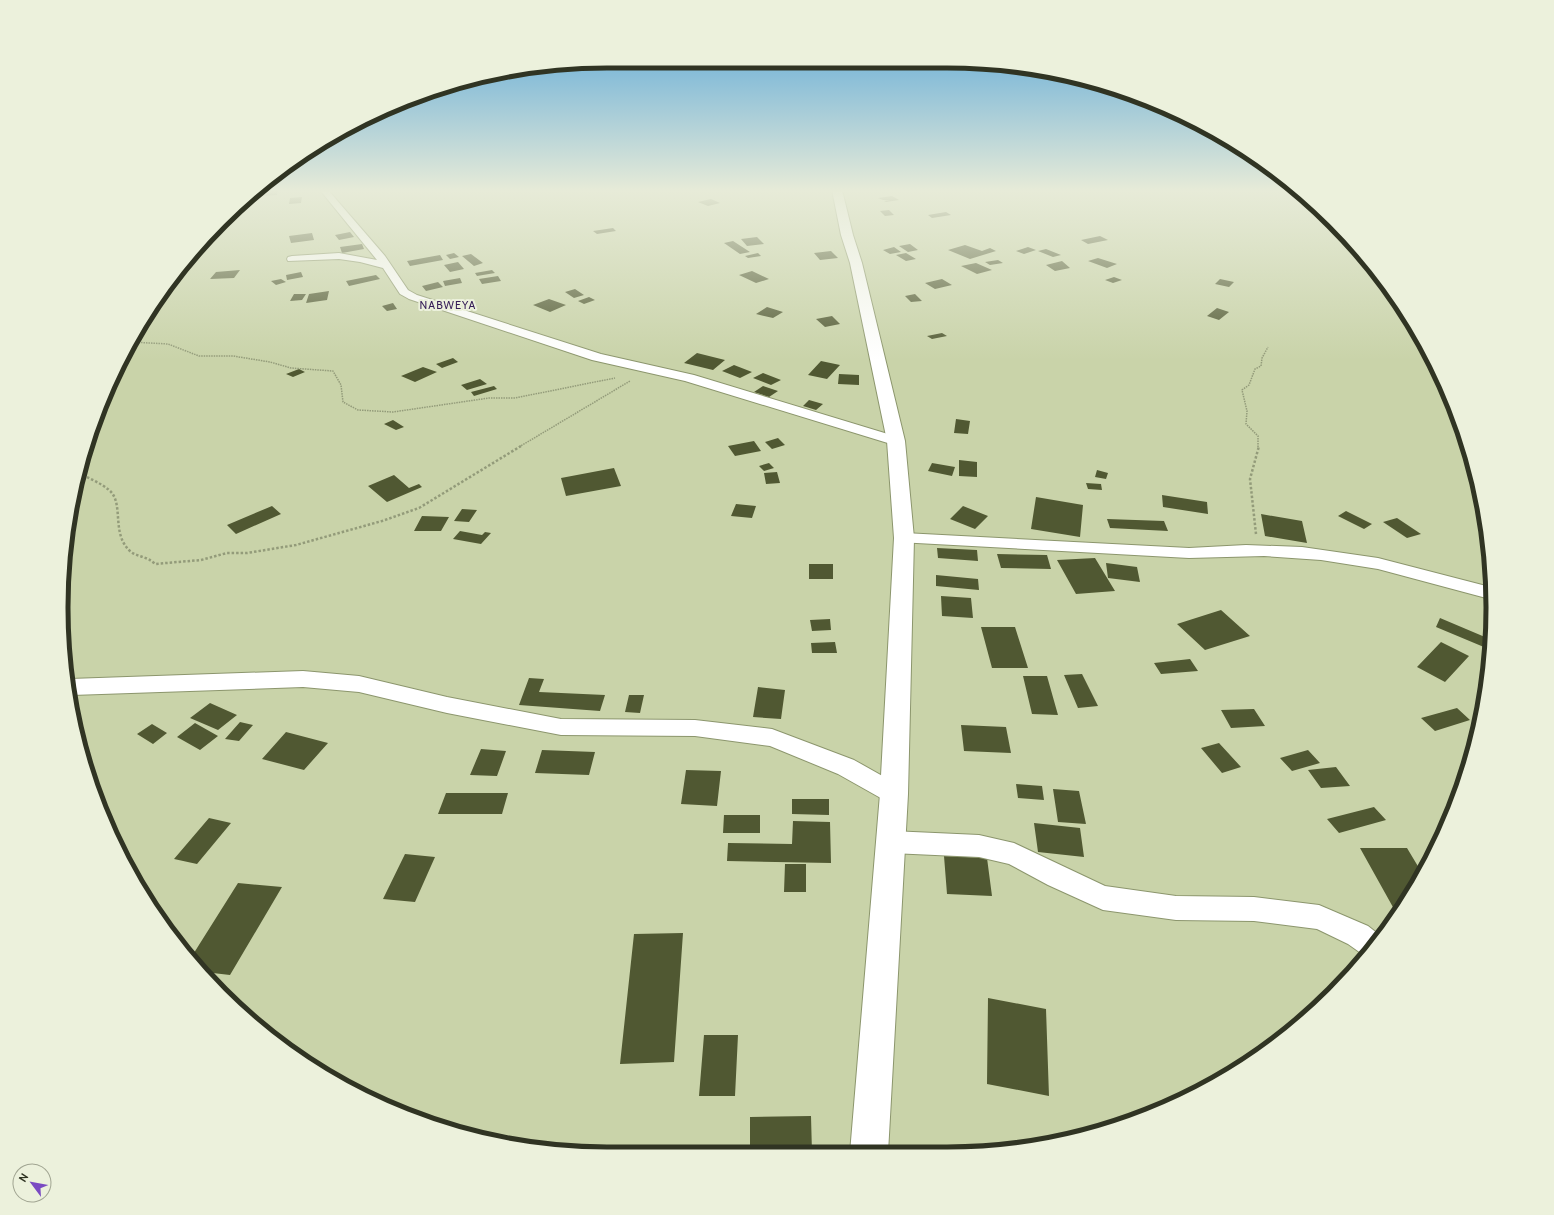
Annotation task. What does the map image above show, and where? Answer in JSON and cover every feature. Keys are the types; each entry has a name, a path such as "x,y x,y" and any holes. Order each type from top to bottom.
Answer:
{"street":[{"path":"370,247 404,292 423,302 597,357 696,380 896,441"},
{"path":"851,247 856,263 896,441 904,538 894,794 869,1147"},
{"path":"292,259 339,256 361,259 386,266"},
{"path":"904,538 1189,553 1258,550 1341,557 1381,565 1486,592"},
{"path":"74,687 303,679 359,684 447,705 561,727 694,728 772,738 846,767 894,794"},
{"path":"891,842 979,846 1014,854 1057,877 1103,898 1176,908 1254,909 1319,917 1358,935 1369,943"}],"path":[{"path":"138,342 168,344 185,349 199,356 232,356 270,362 291,368 334,370 339,377 343,388 343,402 358,410 370,412 393,412 488,398 515,398 616,378"},
{"path":"1258,550 1250,479 1260,444 1258,436 1246,424 1249,414 1243,400 1242,390 1249,385 1255,369 1261,366 1262,358 1268,347"},
{"path":"84,476 109,490 117,501 117,526 124,542 131,552 148,558 155,564 193,561 227,553 247,553 296,545 382,521 419,508 622,385 654,371"}],"building":[{"path":"340,247 363,247 364,249 342,253"},
{"path":"729,247 742,247 750,252 740,254"},
{"path":"894,247 901,252 890,254 883,250"},
{"path":"900,247 914,247 918,250 908,252"},
{"path":"959,247 970,247 982,251 990,248 996,251 970,259 948,250"},
{"path":"1028,247 1036,250 1024,254 1016,251"},
{"path":"1046,249 1061,255 1053,257 1038,251"},
{"path":"831,251 838,258 820,260 814,253"},
{"path":"454,253 459,257 450,259 446,255"},
{"path":"758,253 761,256 748,258 745,256"},
{"path":"906,253 916,259 906,261 896,255"},
{"path":"471,254 483,263 474,266 462,256"},
{"path":"440,255 443,260 410,266 407,261"},
{"path":"1098,258 1117,264 1107,268 1088,261"},
{"path":"998,260 1003,263 990,265 985,262"},
{"path":"1062,261 1070,268 1055,271 1046,265"},
{"path":"458,262 464,269 450,272 444,265"},
{"path":"976,263 992,270 977,274 961,266"},
{"path":"240,270 234,278 210,279 216,272"},
{"path":"492,270 495,273 477,276 475,273"},
{"path":"752,271 769,279 756,283 739,275"},
{"path":"301,272 303,277 287,280 286,275"},
{"path":"376,275 380,279 349,286 346,281"},
{"path":"498,276 501,281 482,284 479,279"},
{"path":"1114,277 1122,280 1113,283 1105,280"},
{"path":"460,278 462,283 445,286 443,281"},
{"path":"281,279 286,282 276,285 271,281"},
{"path":"942,279 952,285 935,289 925,283"},
{"path":"1220,279 1234,282 1229,287 1215,284"},
{"path":"438,282 443,287 426,291 422,286"},
{"path":"575,289 584,295 574,298 565,292"},
{"path":"329,291 327,300 306,303 309,294"},
{"path":"294,294 306,294 302,300 290,301"},
{"path":"915,294 922,301 911,302 905,296"},
{"path":"589,297 595,300 584,304 578,301"},
{"path":"549,299 566,305 550,312 533,305"},
{"path":"393,303 397,309 387,311 382,306"},
{"path":"767,307 783,312 773,318 756,314"},
{"path":"1217,308 1229,312 1219,320 1207,316"},
{"path":"832,316 840,324 825,327 816,319"},
{"path":"942,333 947,336 932,339 927,336"},
{"path":"697,353 725,360 713,370 684,363"},
{"path":"453,358 458,362 442,368 436,364"},
{"path":"821,361 840,365 827,379 808,375"},
{"path":"734,365 752,372 740,378 722,371"},
{"path":"423,367 437,372 415,382 401,376"},
{"path":"299,369 305,372 293,377 286,374"},
{"path":"763,373 781,380 771,385 753,378"},
{"path":"839,374 859,375 859,385 838,384"},
{"path":"480,379 487,384 467,390 461,385"},
{"path":"494,386 497,389 474,396 471,392"},
{"path":"763,386 778,391 769,397 754,392"},
{"path":"809,400 823,404 816,410 803,406"},
{"path":"956,419 970,421 968,434 954,433"},
{"path":"393,420 404,427 396,430 384,424"},
{"path":"778,438 785,445 772,449 765,442"},
{"path":"754,441 761,451 735,456 728,446"},
{"path":"959,460 977,462 977,477 959,476"},
{"path":"769,463 774,468 764,471 759,466"},
{"path":"932,463 955,467 952,476 928,471"},
{"path":"614,468 621,486 566,496 561,478"},
{"path":"1097,470 1108,473 1106,479 1095,477"},
{"path":"777,472 780,483 766,484 764,473"},
{"path":"394,475 409,488 419,484 422,487 387,502 368,486"},
{"path":"1086,483 1101,484 1102,490 1088,489"},
{"path":"1162,495 1207,502 1208,514 1163,507"},
{"path":"1036,497 1083,505 1080,537 1031,529"},
{"path":"736,504 756,506 752,518 731,516"},
{"path":"272,506 281,514 236,534 227,525"},
{"path":"963,506 988,516 975,529 950,519"},
{"path":"462,509 477,510 469,522 454,521"},
{"path":"1346,511 1372,524 1364,529 1338,516"},
{"path":"1261,514 1302,521 1307,543 1265,536"},
{"path":"422,516 449,517 441,531 414,531"},
{"path":"1397,518 1421,534 1407,538 1383,522"},
{"path":"1107,519 1164,521 1168,531 1110,528"},
{"path":"460,531 482,535 485,532 491,533 481,544 453,539"},
{"path":"937,548 977,550 978,561 938,558"},
{"path":"997,554 1047,555 1051,569 1001,568"},
{"path":"1095,558 1115,591 1076,594 1057,560"},
{"path":"1106,563 1137,567 1140,582 1108,578"},
{"path":"809,564 833,564 833,579 809,579"},
{"path":"936,575 978,579 979,590 936,586"},
{"path":"941,596 971,598 973,618 942,616"},
{"path":"1221,610 1250,636 1205,650 1177,624"},
{"path":"1440,618 1485,637 1485,647 1436,627"},
{"path":"830,619 831,630 812,631 810,620"},
{"path":"981,627 1015,627 1028,668 992,668"},
{"path":"835,642 837,653 812,653 811,643"},
{"path":"1441,642 1469,656 1445,682 1417,667"},
{"path":"1190,659 1198,671 1161,674 1154,663"},
{"path":"1082,674 1098,706 1078,708 1064,675"},
{"path":"1023,676 1047,676 1058,715 1032,714"},
{"path":"529,678 544,679 539,692 605,695 600,711 519,705"},
{"path":"758,687 785,690 781,719 753,717"},
{"path":"629,695 644,695 640,713 625,712"},
{"path":"210,703 237,715 218,730 190,718"},
{"path":"1457,708 1470,720 1435,731 1421,718"},
{"path":"1254,709 1265,726 1231,728 1221,710"},
{"path":"240,722 253,725 239,741 225,739"},
{"path":"195,723 218,736 200,750 177,737"},
{"path":"152,724 167,733 153,744 137,734"},
{"path":"961,725 1006,727 1011,753 964,751"},
{"path":"286,732 328,743 304,770 262,759"},
{"path":"1219,743 1241,767 1222,773 1201,748"},
{"path":"481,749 506,751 497,776 470,775"},
{"path":"542,750 595,752 589,775 535,773"},
{"path":"1308,750 1320,763 1292,771 1280,758"},
{"path":"1336,767 1350,786 1321,788 1308,770"},
{"path":"686,770 721,771 717,806 681,804"},
{"path":"1016,784 1042,786 1044,800 1018,798"},
{"path":"1053,789 1079,791 1086,824 1058,822"},
{"path":"446,793 508,793 502,814 438,814"},
{"path":"792,799 829,799 829,815 792,814"},
{"path":"1374,807 1386,820 1339,833 1327,819"},
{"path":"724,815 760,815 760,833 723,833"},
{"path":"209,818 231,823 197,864 174,859"},
{"path":"793,821 830,822 831,863 727,861 728,843 792,844"},
{"path":"1034,823 1080,828 1084,857 1038,852"},
{"path":"1360,848 1407,848 1419,868 1394,909"},
{"path":"405,854 435,857 415,902 383,899"},
{"path":"944,856 987,858 992,896 947,894"},
{"path":"785,864 806,864 806,892 784,892"},
{"path":"238,883 282,887 230,975 211,973 194,953"},
{"path":"683,933 674,1062 620,1064 634,934"},
{"path":"988,998 1046,1009 1049,1096 987,1084"},
{"path":"704,1035 738,1035 735,1096 699,1096"},
{"path":"811,1116 812,1147 750,1147 750,1117"}],"district":[{"name":"NABWEYA","path":"448,305"}]}
